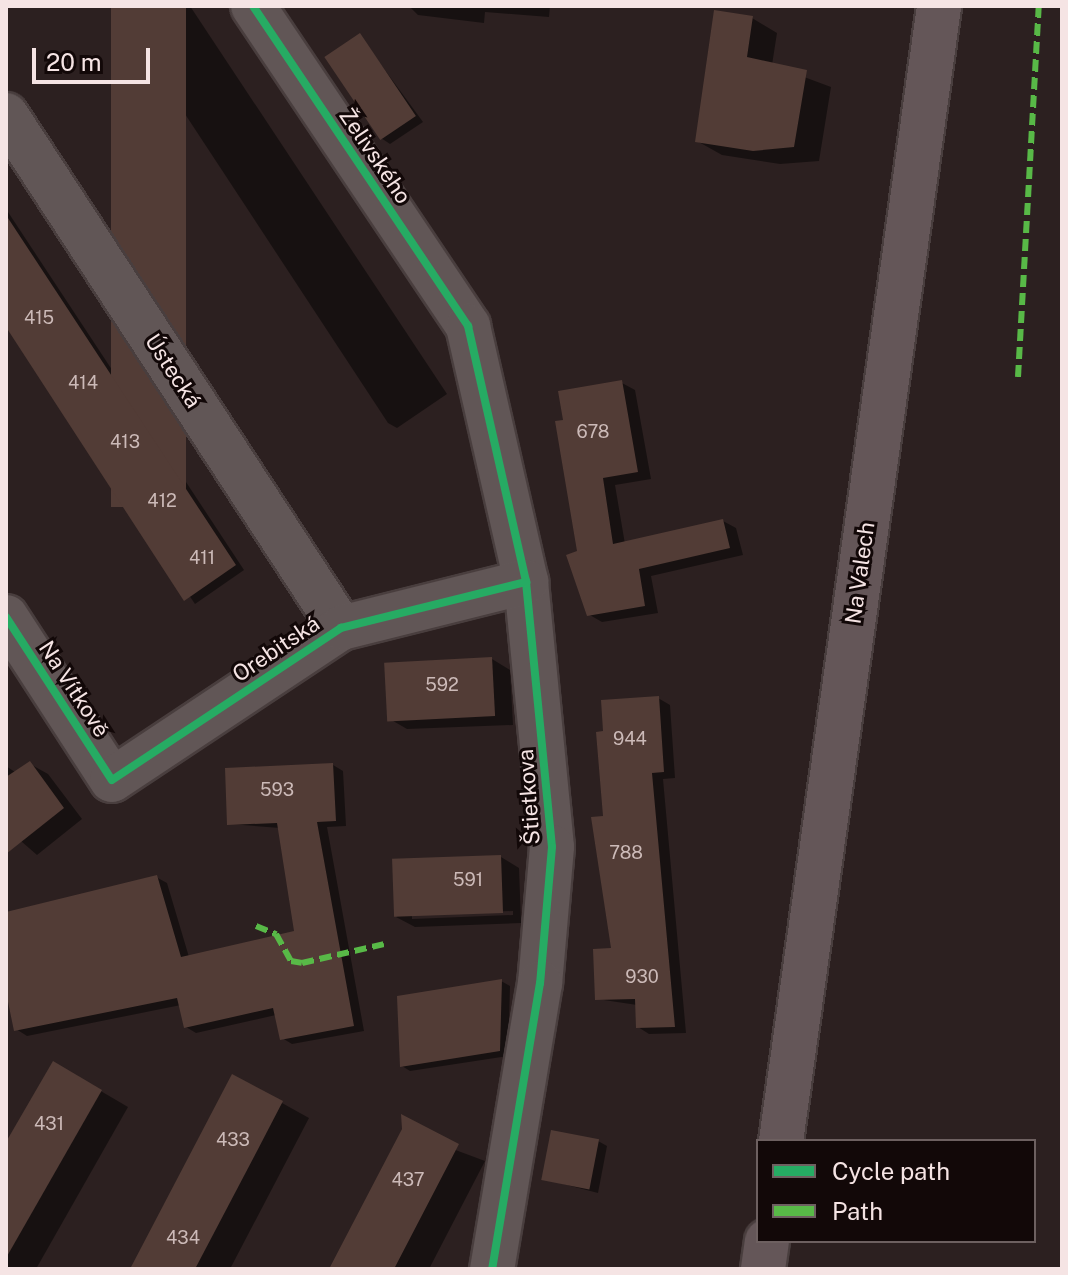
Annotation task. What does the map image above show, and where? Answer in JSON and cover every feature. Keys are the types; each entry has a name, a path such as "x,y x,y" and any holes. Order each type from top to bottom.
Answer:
{"main road":[{"name":"Na Valech","path":"781,1139 939,6"},
{"path":"763,1269 767,1243"}],"street":[{"name":"Želivského","path":"253,6 468,326"},
{"name":"Ústecká","path":"6,115 341,628"},
{"name":"Štietkova","path":"468,326 526,582 552,847 540,983 492,1269"},
{"name":"Orebitská","path":"112,780 341,628 526,582"},
{"name":"Na Vítkově","path":"6,617 112,780"}],"building":[{"path":"111,6 186,6 186,507 111,507"},
{"path":"714,10 753,16 747,57 807,70 794,147 753,151 695,142"},
{"path":"360,33 416,116 380,140 324,57"},
{"path":"6,215 236,565 184,601 6,327"},
{"path":"622,380 638,472 603,478 613,544 723,519 730,548 639,569 645,606 587,616 566,555 577,551 555,421 563,420 558,391"},
{"path":"492,657 495,716 387,722 384,663"},
{"path":"659,696 664,772 652,773 675,1027 636,1028 635,999 595,1000 593,949 611,948 591,817 603,816 596,732 603,731 601,700"},
{"path":"30,761 64,808 6,854 6,777"},
{"path":"333,763 336,821 317,822 354,1026 280,1040 273,1008 184,1028 177,998 14,1031 6,992 6,912 157,875 181,957 294,931 277,823 227,825 225,768"},
{"path":"501,855 503,913 394,917 392,859"},
{"path":"502,979 500,1051 400,1067 397,996"},
{"path":"53,1061 102,1090 6,1258 6,1142"},
{"path":"232,1074 283,1101 256,1153 195,1269 130,1269"},
{"path":"401,1114 459,1144 394,1269 329,1269 402,1129"},
{"path":"551,1130 599,1139 589,1189 541,1180"}],"marked path":[{"path":"1018,377 1039,6"},
{"path":"256,926 276,934 291,961 302,963 384,944"}],"cycle path":[{"path":"253,6 468,326 526,582 552,847 540,983 492,1269"},
{"path":"6,617 112,780 341,628 526,582"}]}
